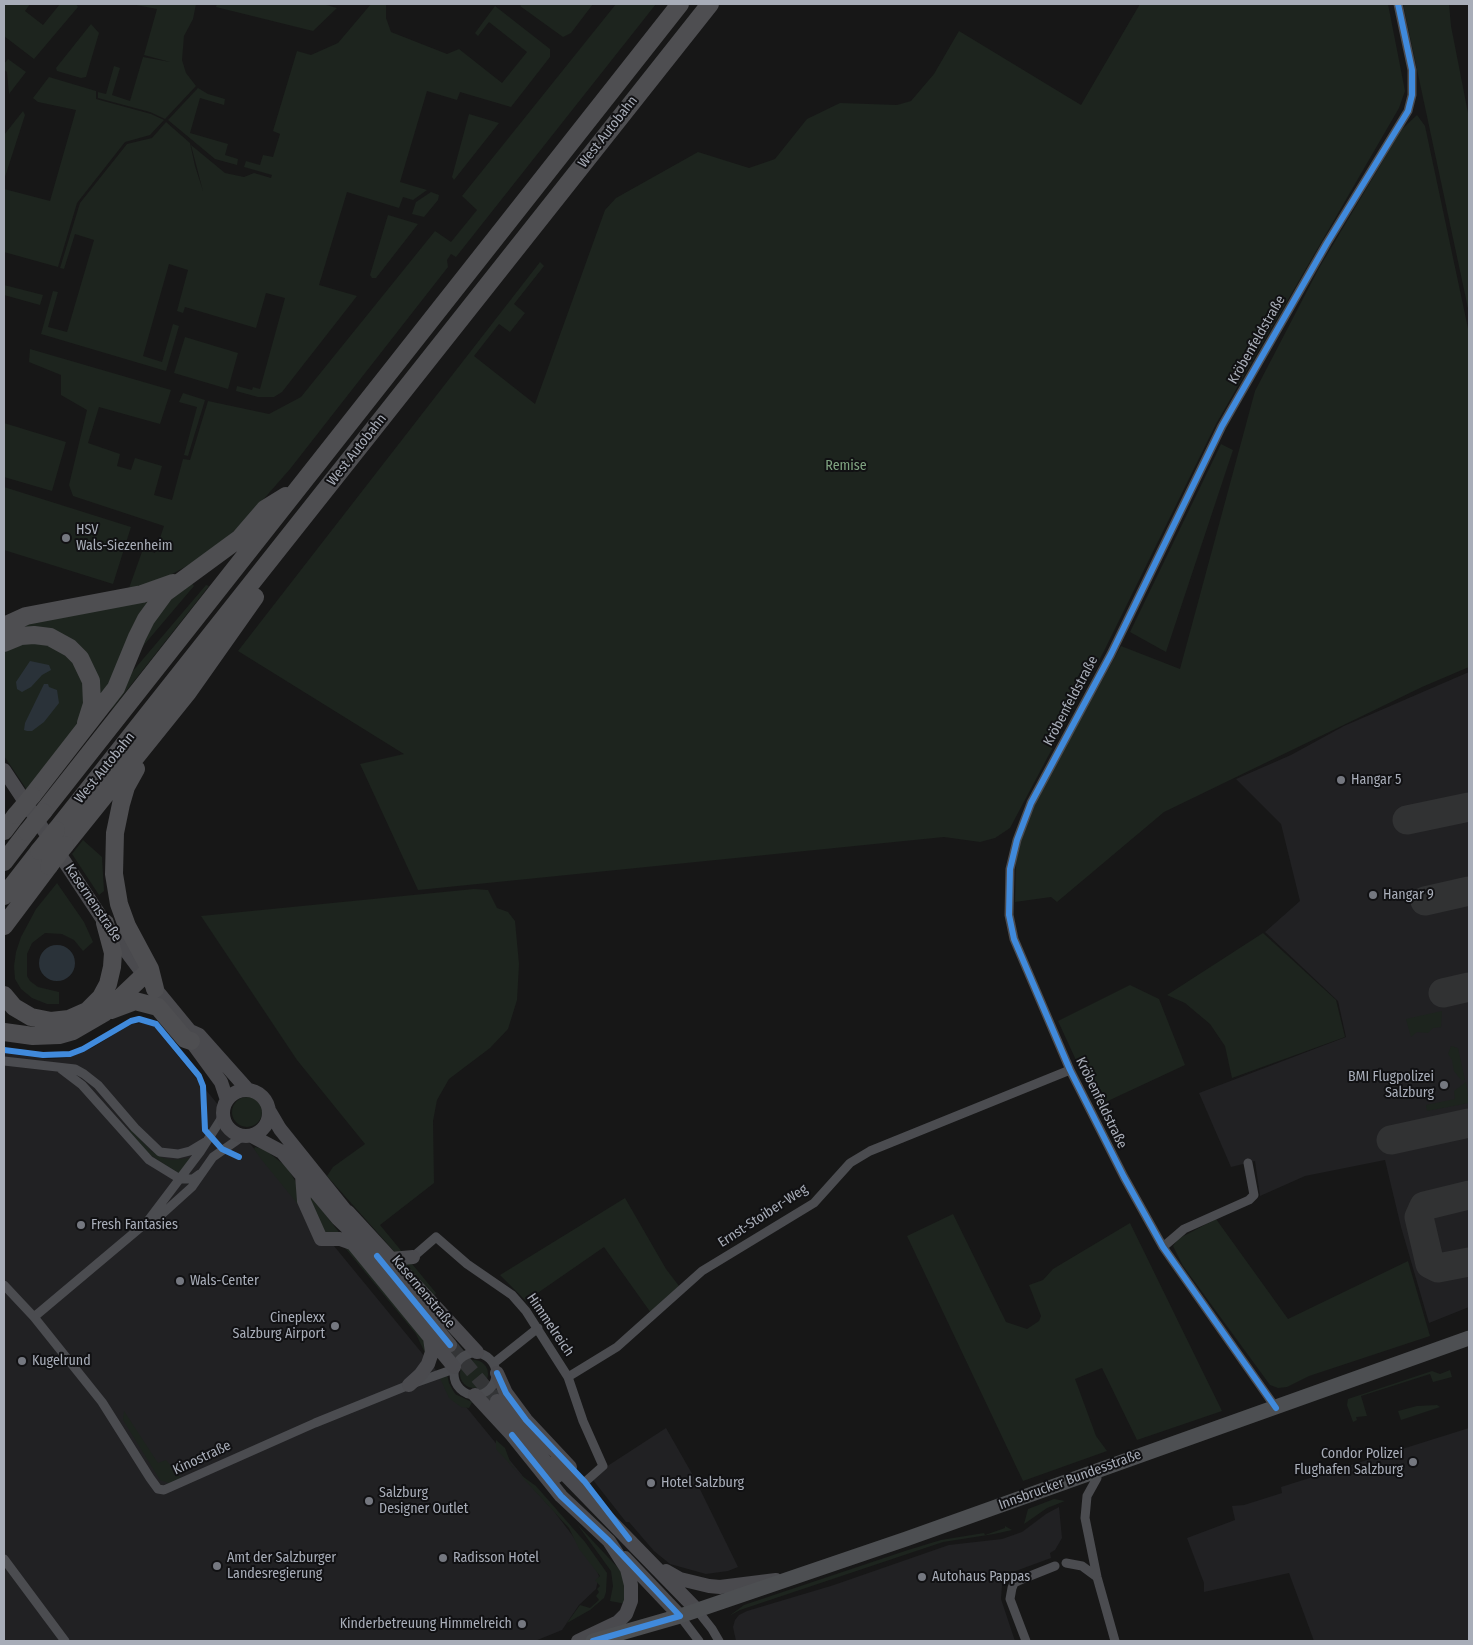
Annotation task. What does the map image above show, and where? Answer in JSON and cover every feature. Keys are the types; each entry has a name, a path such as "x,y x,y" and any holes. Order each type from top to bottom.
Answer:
{"highway":[{"name":"West Autobahn","path":"4,862 680,4"},
{"name":"West Autobahn","path":"60,838 258,577 710,4"},
{"path":"4,831 116,688 146,619 165,593 178,581 240,538 266,509 295,491"},
{"path":"4,896 44,858 148,742 188,692 257,595 258,577"},
{"path":"4,626 26,616 142,594 178,581"},
{"path":"4,643 22,636 34,635 58,640 80,658 92,686 92,704 84,730"},
{"path":"4,1032 33,1036 58,1035 73,1031 104,1013 149,982 150,969 127,926 119,904 114,874 115,833 121,804 126,787 148,742"},
{"path":"4,926 44,858"},
{"path":"4,995 14,1007 30,1017 51,1021 69,1019 87,1010 101,998 108,984 112,967 113,954 105,923"},
{"path":"104,1013 135,1001 147,1002 158,1007 185,1039 190,1036"}],"main road":[{"name":"Kasernenstraße","path":"4,770 105,923 190,1036 220,1082 227,1100"},
{"name":"Kasernenstraße","path":"190,1036 199,1035 248,1090"},
{"path":"248,1090 261,1094 269,1105 270,1112 265,1127 248,1136 229,1128 223,1116 227,1100 236,1092 248,1090"},
{"name":"Kasernenstraße","path":"270,1112 280,1130 343,1216 450,1345"},
{"name":"Kasernenstraße","path":"248,1136 282,1152 343,1216"},
{"path":"302,1175 304,1201 321,1239 340,1239 354,1244"},
{"path":"343,1216 354,1244 454,1368"},
{"path":"343,1216 391,1259 477,1352"},
{"path":"391,1259 413,1257"},
{"path":"403,1274 413,1257"},
{"path":"408,1385 420,1375 428,1364 432,1352 430,1337"},
{"name":"Innsbrucker Bundesstraße","path":"593,1641 680,1616 1100,1473 1466,1340"},
{"path":"495,1368 506,1393 526,1420 585,1482 629,1539"},
{"path":"475,1395 512,1435 561,1496 609,1541 680,1616"},
{"path":"497,1401 527,1436 609,1541 629,1576 630,1606 626,1614 618,1622 578,1641"},
{"path":"527,1436 697,1610"},
{"path":"652,1563 680,1579 709,1586 720,1587 790,1579"}],"street":[{"name":"Kröbenfeldstraße","path":"1276,1408 1163,1247 1124,1177 1070,1070 1014,939 1008,887 1016,840 1031,803 1110,654 1222,426 1327,243 1408,111 1412,95 1412,70 1398,4"},
{"path":"4,1061 61,1069 75,1069 93,1080 135,1128 160,1152 178,1154 190,1151 207,1141"},
{"path":"61,1069 82,1085 149,1160 180,1179 193,1179 200,1174"},
{"name":"Ernst-Stoiber-Weg","path":"568,1378 617,1347 702,1271 814,1203 850,1163 870,1151 1070,1070"},
{"path":"4,1285 34,1317 147,1222 180,1179 223,1116"},
{"path":"147,1222 161,1215 181,1197 213,1157 248,1136"},
{"path":"1163,1247 1184,1230 1248,1200 1254,1195 1248,1163"},
{"name":"Himmelreich","path":"413,1257 436,1237 467,1264 512,1295 538,1328 568,1378 583,1421 603,1466 585,1482"},
{"name":"Kinostraße","path":"34,1317 102,1402 158,1489 164,1490 253,1449 454,1368"},
{"path":"495,1368 484,1354 477,1352 465,1355 454,1368 455,1379 460,1389 475,1395 490,1388 495,1368 538,1328"},
{"path":"1100,1473 1087,1496 1084,1510 1096,1577 1115,1641"},
{"path":"4,1559 65,1641"},
{"path":"1066,1563 1082,1566 1096,1577"},
{"path":"1026,1641 1012,1604 1012,1588 1014,1584 1025,1578 1055,1566"},
{"path":"697,1610 719,1641"},
{"path":"680,1616 699,1641"}],"shaded area":[{"path":"30,661 49,665 51,670 22,692 17,689 16,682"},
{"path":"1469,672 1469,1307 1429,1323 1401,1227 1385,1160 1305,1176 1260,1196 1255,1161 1231,1167 1199,1093 1346,1037 1338,1001 1265,932 1300,901 1281,824 1236,779 1291,755 1344,726"},
{"path":"44,684 48,684 49,687 57,690 59,703 44,722 32,731 24,730 25,723"},
{"path":"57,945 64,946 70,950 74,956 74,970 70,976 64,980 57,981 50,980 44,976 40,970 39,963 40,956 44,950 50,946"},
{"path":"142,1023 155,1027 531,1486 553,1510 592,1561 599,1576 596,1589 579,1605 562,1630 535,1641 4,1641 4,1053 48,1059 66,1058 92,1048 131,1024"},
{"path":"666,1428 695,1479 738,1567 728,1571 706,1574 670,1564 654,1551 629,1522 626,1522 593,1480 609,1465"},
{"path":"1469,1428 1469,1641 1314,1641 1289,1573 1204,1592 1204,1583 1187,1538 1235,1520 1232,1506 1244,1505 1282,1493 1281,1487"},
{"name":"Autohaus Pappas","path":"1059,1507 1062,1538 1055,1550 1050,1553 1051,1558 1013,1572 1002,1585 1001,1599 1015,1641 736,1641 733,1627 735,1620 739,1615 747,1611 834,1585 949,1545 1002,1539 1022,1532"}],"green space":[{"path":"5,4 30,4 25,11 43,25 60,4 76,4 78,7 34,59 4,36"},
{"path":"131,4 196,4 193,19 184,36 182,60 186,73 196,86 165,119 150,112 98,98 98,92 106,94 114,66 120,68 112,95 130,101 143,57 170,62 144,55 157,9"},
{"path":"217,4 323,4 337,8 313,31 216,7"},
{"path":"371,4 386,4 386,18 391,32 447,54 459,49 502,83 527,52 489,22 478,36 475,33 495,6 550,49 550,57 511,107 460,92 457,100 427,91 400,182 427,190 413,200 403,197 399,208 347,192 319,285 357,296 282,392 274,397 258,397 236,391 237,386 252,390 253,387 260,389 285,298 266,293 256,328 185,307 183,313 177,311 188,270 169,264 143,356 162,362 173,324 179,326 166,371 41,334 53,291 58,292 48,327 67,332 94,240 75,234 64,269 60,268 80,203 127,144 152,138 166,122 190,143 203,191 191,145 225,173 244,177 254,173 271,178 272,175 244,167 246,161 260,165 263,155 273,157 280,134 273,131 297,51 311,55 338,43"},
{"path":"522,4 593,4 571,33 563,37 520,6"},
{"path":"616,4 656,4 456,257 451,254 447,260 448,267 290,469 241,525 207,555 163,579 128,591 143,549 155,553 164,526 73,496 69,485 87,410 61,395 61,375 29,362 30,349 171,390 160,424 99,407 88,443 120,454 117,466 131,470 135,458 162,466 154,495 172,500 183,459 190,460 208,401 269,414 301,397 435,231 451,242 477,210 462,196"},
{"name":"Remise","path":"1140,4 1388,4 1405,91 1399,108 1216,424 1104,651 1010,828 995,838 980,842 944,837 418,890 360,764 404,754 238,651 540,262 544,266 514,304 525,313 510,332 499,324 474,356 535,404 605,210 616,198 698,152 749,168 775,159 807,119 840,103 897,105 911,101 934,74 959,31 1081,105"},
{"path":"1403,4 1449,4 1451,26 1469,118 1469,313"},
{"path":"91,24 99,33 86,77 81,78 57,71 56,68"},
{"path":"8,59 26,72 9,94 7,72 4,70 4,64"},
{"path":"49,77 96,91 96,99 151,114 164,120 150,135 125,142 77,203 58,267 4,252 4,189 50,201 76,110 38,102 33,98"},
{"path":"198,88 208,94 225,99 224,105 200,98 190,133 228,144 225,155 238,159 237,165 215,159 168,120"},
{"path":"23,111 25,115 4,180 4,135"},
{"path":"469,114 499,123 454,180 452,177"},
{"path":"1417,115 1425,126 1469,333 1469,667 1422,687 1164,812 1057,902 1051,897 1015,902 1016,860 1024,830 1039,795 1121,646 1180,669 1255,391 1319,268 1402,129"},
{"path":"431,192 439,195 438,200 424,217 412,214 416,202"},
{"path":"388,215 418,224 376,278 372,278 370,275"},
{"path":"4,285 43,295 40,305 4,295"},
{"path":"185,337 238,353 228,389 174,373"},
{"path":"183,393 205,400 188,456 184,455 197,407 179,402"},
{"path":"4,423 66,442 52,491 4,477"},
{"path":"1221,444 1233,450 1166,652 1130,632"},
{"name":"HSV Wals-Siezenheim","path":"4,487 131,527 113,584 4,550"},
{"path":"191,582 194,586 138,652 159,610"},
{"path":"206,585 209,586 112,709 109,707 132,672"},
{"path":"157,595 100,705 78,650 10,628"},
{"path":"31,642 48,644 69,655 87,690 77,728 27,790 4,756 4,653 13,646"},
{"path":"83,840 102,857 104,891 99,895 72,854"},
{"path":"57,883 84,922 93,942 83,951 74,940 62,934 45,933 32,943 27,954 27,976 38,987 59,992 59,1004 47,1004 32,998 21,989 15,979 14,966 21,937 36,909"},
{"path":"474,889 488,890 497,908 508,912 515,921 519,964 517,1000 508,1029 490,1048 449,1079 437,1100 433,1121 434,1183 380,1225 436,1293 434,1296 327,1176 333,1167 365,1144 297,1060 201,916"},
{"path":"1263,933 1336,1000 1345,1037 1232,1078 1225,1046 1210,1024 1185,1003 1167,995"},
{"path":"1130,985 1159,999 1185,1065 1097,1106 1058,1021"},
{"path":"1442,1011 1441,1027 1433,1028 1428,1033 1417,1032 1411,1037 1406,1019"},
{"path":"1451,1046 1458,1048 1465,1080 1461,1080 1454,1071 1452,1060 1448,1054"},
{"path":"1466,1082 1469,1103 1427,1111 1426,1105 1455,1099 1454,1091"},
{"path":"247,1097 253,1098 261,1106 261,1118 253,1126 247,1127 241,1126 233,1118 232,1112 233,1106 241,1098"},
{"path":"131,1129 150,1150 163,1158 172,1160 191,1158 180,1174 147,1153 128,1131"},
{"path":"255,1147 264,1149 287,1167 297,1184 305,1213 261,1159 254,1149"},
{"path":"307,1190 341,1235 320,1233"},
{"path":"625,1198 666,1269 679,1286 651,1313 604,1247 526,1301 500,1275"},
{"path":"953,1214 1006,1322 1027,1329 1039,1321 1041,1316 1029,1285 1043,1280 1053,1269 1130,1223 1222,1411 1137,1440 1102,1368 1075,1379 1096,1436 1107,1451 1023,1481 907,1236"},
{"path":"1216,1219 1288,1319 1408,1261 1430,1336 1309,1376 1287,1387 1278,1388 1270,1385 1183,1266 1173,1246 1178,1239"},
{"path":"341,1243 348,1247 420,1332 425,1344 426,1355 416,1334"},
{"path":"474,1360 484,1364 488,1374 484,1384 474,1388 464,1384 460,1374 464,1364"},
{"path":"1450,1370 1452,1377 1433,1382 1430,1374 1361,1396 1367,1416 1356,1417 1357,1420 1353,1422 1347,1405 1348,1399 1432,1371 1440,1374"},
{"path":"447,1374 455,1394 472,1402 469,1408 461,1407 449,1398 440,1378"},
{"path":"1437,1405 1440,1407 1401,1420 1398,1411 1417,1406"},
{"path":"124,1411 158,1463 166,1460 182,1479 169,1483 160,1480 123,1420"},
{"path":"496,1440 505,1448 511,1464 517,1472 496,1449"},
{"path":"519,1473 536,1486 585,1542 607,1573 604,1598 590,1610 567,1623 580,1605 590,1608 599,1600 596,1596 599,1592 597,1589 600,1586 595,1580 600,1576 579,1549 569,1528"},
{"path":"1054,1499 1065,1501 1047,1508 1024,1524 1028,1509"},
{"path":"577,1524 620,1570 625,1580 626,1604 610,1601 613,1586 611,1571"},
{"path":"1005,1526 1012,1530 994,1534 943,1542 740,1610 729,1616 744,1605 908,1550 941,1540 984,1533 985,1535 1005,1528"}],"taxiway":[{"path":"1407,820 1469,807"},
{"path":"1425,901 1469,891"},
{"path":"1443,993 1469,987"},
{"path":"1391,1140 1469,1123"},
{"path":"1469,1195 1424,1206 1419,1217 1430,1264 1438,1268 1469,1262"}],"tunnel":[{"path":"450,1345 497,1401"}],"cycle path":[{"path":"1276,1408 1163,1247 1124,1177 1070,1070 1014,939 1009,915 1010,869 1017,840 1031,803 1111,654 1222,426 1327,243 1408,111 1412,95 1412,70 1398,4"},
{"path":"4,1050 43,1055 70,1054 83,1049 131,1021 139,1019 156,1024 199,1076 203,1086 205,1130 222,1149 239,1157"},
{"path":"377,1256 450,1345"},
{"path":"497,1373 506,1393 526,1420 585,1482 629,1539"},
{"path":"512,1435 561,1496 609,1541 680,1616 593,1641"}],"place":[{"name":"HSV Wals-Siezenheim","path":"66,538"},
{"name":"Hangar 5","path":"1341,780"},
{"name":"Hangar 9","path":"1373,895"},
{"name":"BMI Flugpolizei Salzburg","path":"1444,1085"},
{"name":"Fresh Fantasies","path":"81,1225"},
{"name":"Wals-Center","path":"180,1281"},
{"name":"Cineplexx Salzburg Airport","path":"335,1326"},
{"name":"Kugelrund","path":"22,1361"},
{"name":"Condor Polizei Flughafen Salzburg","path":"1413,1462"},
{"name":"Hotel Salzburg","path":"651,1483"},
{"name":"Salzburg Designer Outlet","path":"369,1501"},
{"name":"Radisson Hotel","path":"443,1558"},
{"name":"Amt der Salzburger Landesregierung","path":"217,1566"},
{"name":"Autohaus Pappas","path":"922,1577"},
{"name":"Kinderbetreuung Himmelreich","path":"522,1624"}]}
